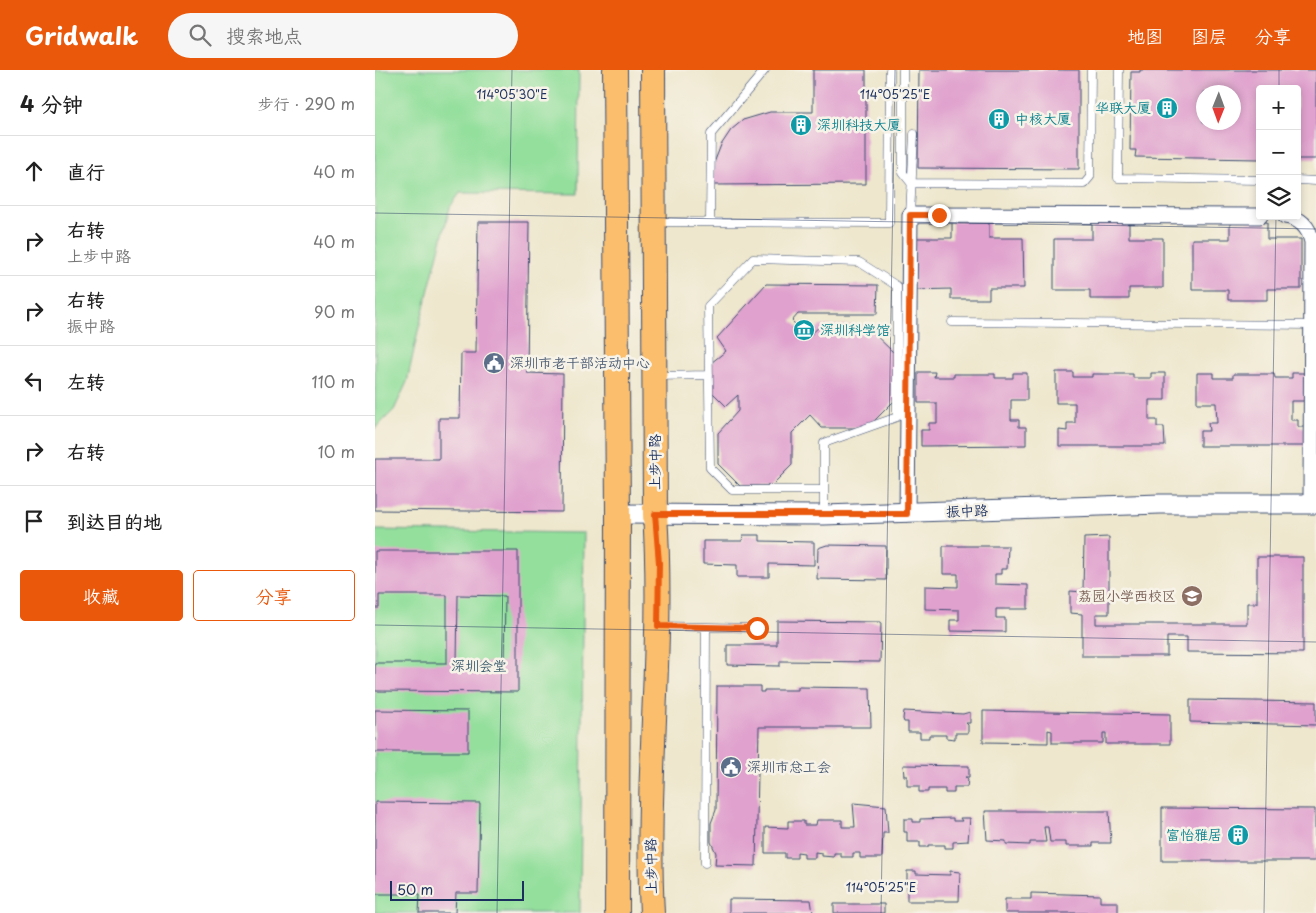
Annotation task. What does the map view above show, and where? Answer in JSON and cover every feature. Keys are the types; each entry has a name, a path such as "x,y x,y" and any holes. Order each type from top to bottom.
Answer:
{"main road":[{"path":"615,70 618,514 617,913"},
{"name":"上步中路","path":"652,913 649,857 659,563 655,514 653,70"}],"street":[{"path":"907,514 910,215 1256,216"},
{"path":"1295,220 1300,222 1311,237 1314,504"},
{"name":"振中路","path":"618,514 907,514 1160,504 1314,504"}],"lane":[{"path":"710,222 711,134 765,70"},
{"path":"655,222 889,223 890,70"},
{"path":"903,70 903,173 911,183"},
{"path":"1085,95 1086,70"},
{"path":"911,183 1084,184 1090,176 1091,70"},
{"path":"1119,70 1118,178 1256,180"},
{"path":"910,215 911,183 914,168 914,134"},
{"path":"1301,180 1316,181"},
{"path":"824,490 732,490 709,468 708,306 753,259 859,262 897,286 897,417 824,443 824,490 824,515"},
{"path":"952,322 1311,325"},
{"path":"655,376 709,375"},
{"path":"658,626 757,628"},
{"path":"705,863 706,627"}],"green space":[{"path":"375,70 579,70 578,194 460,193 450,207 407,382 394,410 375,429"},
{"name":"深圳会堂","path":"375,530 584,533 580,913 375,913"}],"building":[{"name":"深圳科技大厦","path":"813,70 866,70 866,184 713,185 714,163 721,145 731,130 743,120 770,112 813,112"},
{"name":"中核大厦","path":"919,70 1079,70 1079,169 918,168"},
{"name":"华联大厦","path":"1140,70 1316,70 1316,159 1301,159 1301,85 1256,85 1256,159 1135,157 1136,150 1130,150 1131,72 1140,72"},
{"path":"952,221 989,221 989,238 1023,238 1024,288 989,288 989,299 951,299 951,289 914,290 915,238 952,238"},
{"name":"深圳市老干部活动中心","path":"478,222 529,222 527,373 563,374 562,512 375,510 375,459 439,459 439,418 460,418 461,353 476,353"},
{"path":"1092,222 1129,222 1129,238 1163,238 1163,288 1129,288 1129,299 1090,299 1090,290 1054,290 1054,239 1092,239"},
{"path":"1230,222 1267,222 1267,239 1301,239 1301,289 1267,289 1267,300 1228,300 1228,290 1192,290 1192,239 1230,239"},
{"path":"766,284 878,285 877,314 798,314 792,321 808,337 820,326 865,325 895,354 895,400 867,428 822,428 810,415 792,433 792,465 771,486 740,486 718,464 718,433 738,411 738,395 726,406 711,391 711,363 726,351 717,338"},
{"path":"918,372 935,372 934,377 954,377 954,374 995,374 995,378 1013,378 1013,373 1027,373 1027,400 1011,400 1011,420 1019,420 1019,427 1026,427 1026,445 921,446 921,430 929,430 929,423 937,423 937,403 918,403"},
{"path":"1056,372 1073,372 1073,377 1092,377 1092,374 1133,374 1133,378 1151,378 1151,373 1165,373 1165,400 1149,400 1149,420 1157,420 1157,427 1164,427 1165,446 1059,446 1059,430 1067,431 1067,423 1075,423 1075,403 1056,403"},
{"path":"1197,373 1214,373 1214,378 1233,378 1233,374 1274,374 1275,378 1292,378 1292,373 1306,373 1307,401 1291,401 1291,420 1298,420 1298,427 1306,427 1306,446 1200,446 1200,431 1209,431 1208,423 1217,423 1216,403 1197,403"},
{"path":"743,535 760,535 760,541 814,542 814,565 769,564 769,577 737,577 737,565 703,564 703,541 742,541"},
{"path":"1109,537 1109,614 1096,614 1096,624 1247,624 1247,603 1257,603 1257,557 1303,557 1303,653 1187,652 1187,637 1167,637 1167,656 1082,656 1082,614 1070,613 1070,591 1083,592 1084,538"},
{"path":"827,545 886,546 886,580 817,579 818,548"},
{"path":"943,546 1008,546 1007,569 1001,569 1001,574 995,574 995,584 1028,585 1028,609 996,609 996,618 1005,618 1005,632 950,631 950,620 959,620 959,610 925,609 925,586 958,587 958,574 943,574"},
{"path":"375,551 518,551 518,692 375,691 375,663 447,663 447,595 379,595 379,608 375,608","holes":["458,595 505,596 504,662 457,662"]},
{"path":"777,621 881,622 880,662 780,661 780,666 727,665 727,645 777,645"},
{"path":"717,686 760,686 760,692 764,692 764,690 798,690 798,687 870,688 871,727 759,727 756,866 715,865 716,853 711,842 711,823 716,810"},
{"path":"1190,700 1316,702 1316,725 1190,722"},
{"path":"375,710 468,711 468,752 375,752"},
{"path":"904,711 963,714 970,712 970,723 966,723 968,725 968,733 955,733 955,739 946,738 946,735 929,735 929,738 920,738 920,732 908,732 908,722 904,722 903,719"},
{"path":"983,711 1170,714 1170,744 1106,744 1106,733 1103,733 1103,743 1052,743 1052,731 1048,730 1048,743 983,742"},
{"path":"903,765 969,766 969,777 965,777 968,779 967,787 954,787 954,793 945,793 945,789 928,789 928,792 919,792 919,786 907,786 907,776 904,776"},
{"path":"375,802 480,803 478,893 456,893 455,913 419,913 420,894 375,894"},
{"path":"853,803 886,806 888,833 883,833 882,858 860,858 860,853 853,853 853,857 841,857 841,853 834,853 834,857 822,856 822,853 815,852 815,858 804,858 804,853 797,852 797,858 785,858 785,853 765,853 765,827 788,828 788,821 804,821 804,825 816,825 817,820 842,820 842,827 855,827"},
{"name":"富怡雅居","path":"1162,808 1315,809 1315,861 1162,861"},
{"path":"985,811 1109,811 1111,843 1093,843 1093,846 1066,846 1066,842 1050,842 1048,827 1044,827 1046,842 1030,842 1030,845 1006,844 1006,841 987,840"},
{"path":"953,818 953,821 962,821 960,818 970,818 968,841 953,842 953,848 945,848 945,845 920,847 920,842 907,842 907,832 904,832 904,819 913,819 913,822 920,822 920,819"},
{"path":"907,871 916,871 916,874 950,875 950,871 960,872 959,901 907,901"},
{"path":"1031,893 1100,895 1100,902 1118,902 1118,913 1005,913 1005,899 1031,899"},
{"path":"729,899 811,900 813,913 729,913"},
{"path":"834,904 884,904 884,913 834,913"}],"place":[{"name":"华联大厦","path":"1167,108"},
{"name":"中核大厦","path":"999,119"},
{"name":"深圳科技大厦","path":"801,125"},
{"name":"深圳科学馆","path":"804,330"},
{"name":"深圳市老干部活动中心","path":"494,363"},
{"name":"荔园小学西校区","path":"1192,596"},
{"name":"深圳市总工会","path":"731,767"},
{"name":"富怡雅居","path":"1238,835"}],"route":[{"path":"757,628 658,626 659,563 655,514 907,514 910,215 939,215"}]}
